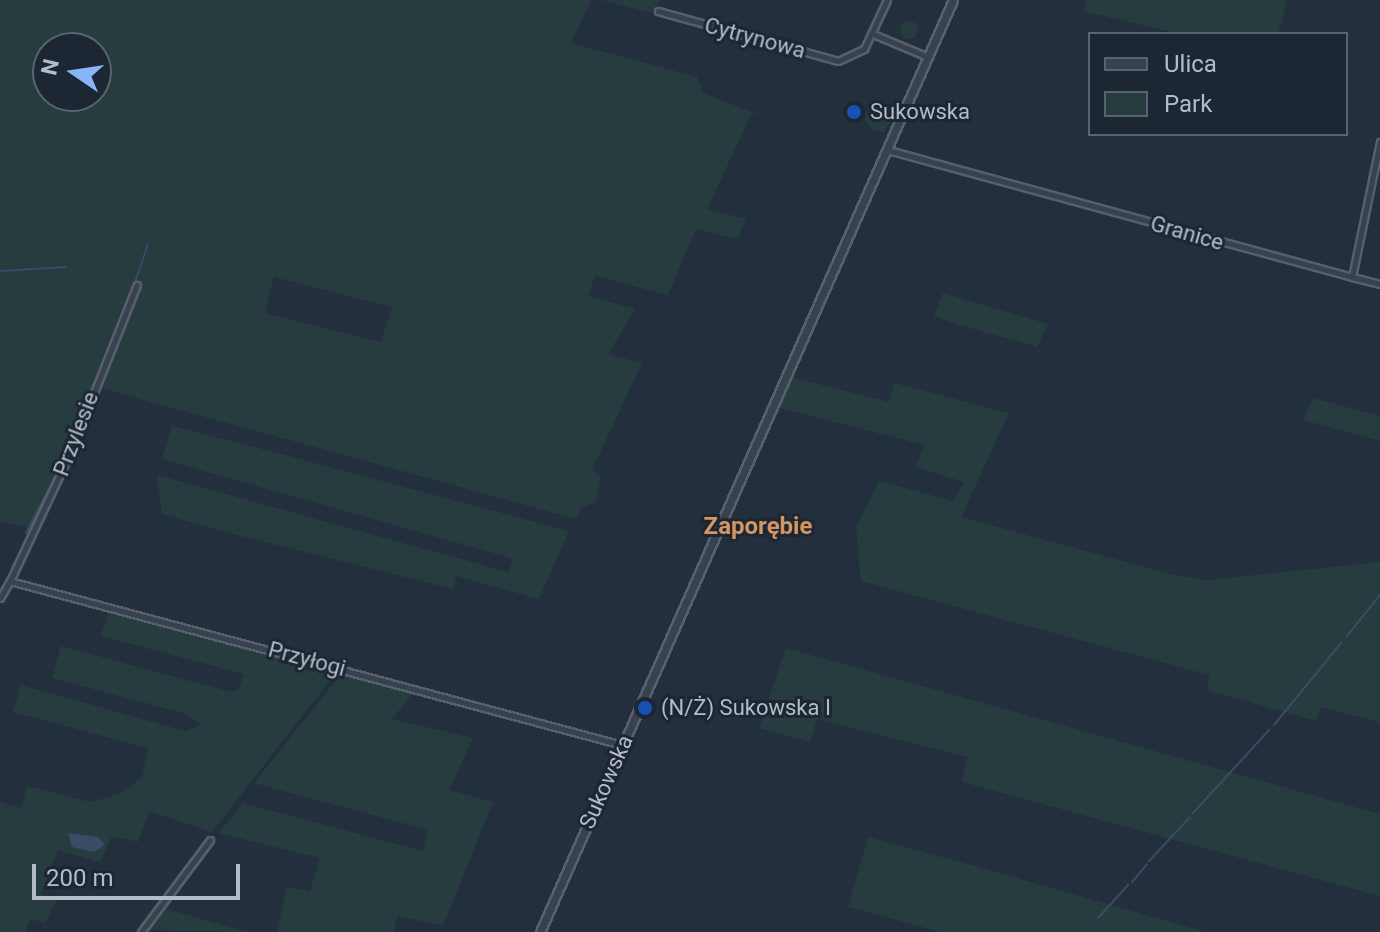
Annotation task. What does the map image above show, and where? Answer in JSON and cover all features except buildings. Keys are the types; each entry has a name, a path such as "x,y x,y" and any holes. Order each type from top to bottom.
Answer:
{"street":[{"path":"887,0 873,34 928,57"},
{"name":"Sukowska","path":"540,932 953,0"},
{"name":"Cytrynowa","path":"658,11 838,61 852,59 873,34"},
{"path":"1352,277 1380,142"},
{"name":"Granice","path":"888,150 1380,284"},
{"name":"Przylesie","path":"10,581 70,453 137,285"},
{"path":"0,598 10,581"},
{"name":"Przyłogi","path":"10,581 622,745"},
{"path":"141,932 210,840"}],"green space":[{"path":"0,0 591,0 571,43 697,77 703,93 776,121 752,113 707,209 746,219 738,239 696,229 668,295 595,276 588,296 635,309 608,354 642,363 592,470 601,475 595,503 582,507 576,519 93,386 33,529 0,521","holes":["274,277 392,307 381,342 265,313"]},
{"path":"602,0 660,0 654,14"},
{"path":"1087,0 1287,0 1279,32 1171,32 1084,11"},
{"path":"905,21 913,21 918,30 916,37 905,39 900,34 900,26"},
{"path":"878,102 877,110 884,114 890,105 895,115 884,132 873,130 865,120 868,108"},
{"path":"943,293 1048,324 1037,347 956,324 934,316"},
{"path":"790,377 889,402 894,383 1009,413 961,517 1174,575 1208,580 1380,562 1380,722 1321,707 1316,721 1207,690 1209,675 861,581 856,527 879,481 953,501 964,482 916,467 924,445 776,407"},
{"path":"1313,398 1380,416 1380,441 1303,420"},
{"path":"172,426 569,531 539,599 456,576 453,589 237,535 162,514 157,475 508,572 514,559 162,459"},
{"path":"109,610 338,670 212,832 149,811 138,842 112,836 100,862 58,850 41,894 57,899 45,923 30,919 25,932 0,932 0,802 22,808 27,786 90,802 120,794 142,777 148,748 13,712 21,685 185,731 201,725 183,713 52,678 61,646 231,692 240,688 244,674 101,636"},
{"path":"786,648 1380,814 1380,896 962,782 968,757 817,719 810,742 759,728"},
{"path":"343,672 414,692 392,719 473,738 449,790 493,802 443,926 398,916 393,932 277,932 287,887 310,891 320,858 219,833 243,803 423,851 428,830 254,783"},
{"path":"868,837 1205,932 941,932 848,907"},
{"path":"163,908 248,932 146,930"}],"water":[{"path":"68,833 98,837 105,845 94,852 72,847"}],"waterway":[{"path":"134,285 148,244"},
{"path":"0,271 66,267"},
{"path":"26,533 68,452 130,295"},
{"path":"1347,636 1380,595"},
{"path":"1274,725 1341,643"},
{"path":"1193,813 1269,730"},
{"path":"1149,861 1190,817"},
{"path":"1132,882 1147,864"},
{"path":"1098,918 1128,885"}],"place":[{"name":"Sukowska","path":"854,112"},
{"name":"(N/Ż) Sukowska I","path":"645,708"}],"district":[{"name":"Zaporębie","path":"758,527"}]}
